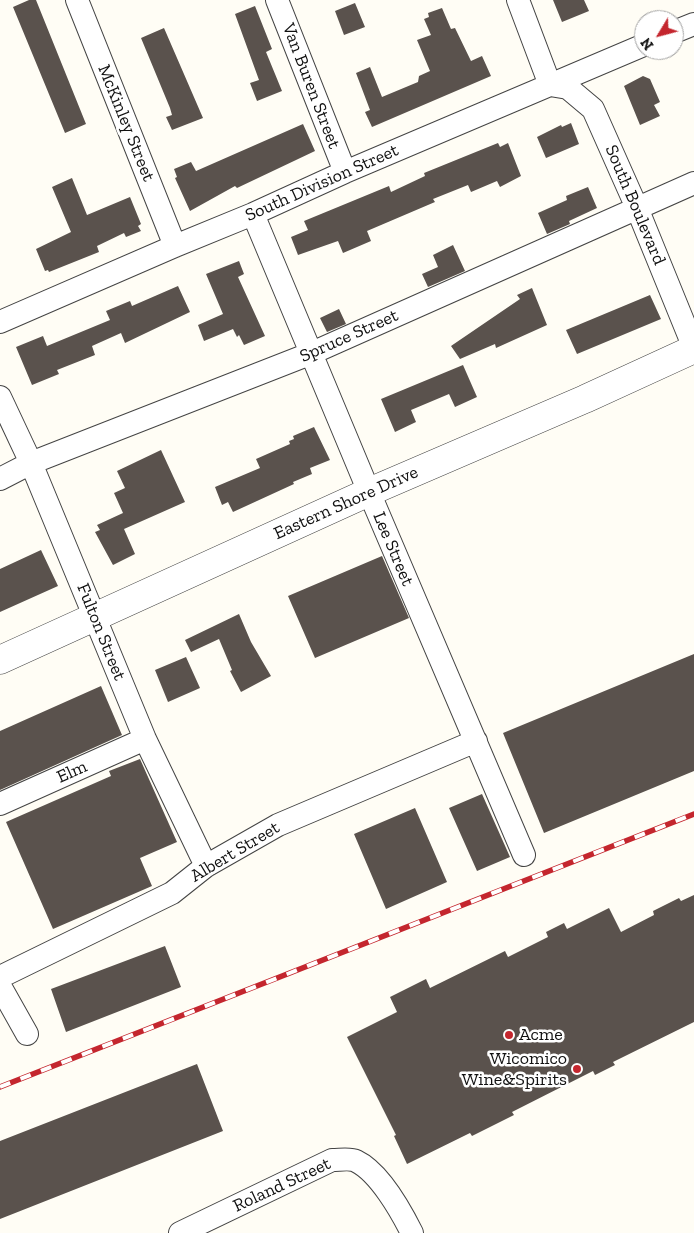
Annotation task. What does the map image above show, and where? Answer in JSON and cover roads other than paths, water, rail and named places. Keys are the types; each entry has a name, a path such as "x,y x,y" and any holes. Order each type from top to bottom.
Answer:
{"street":[{"name":"McKinley Street","path":"77,0 175,246"},
{"name":"Van Buren Street","path":"278,0 345,172"},
{"path":"518,0 550,85"},
{"name":"South Division Street","path":"0,322 634,49"},
{"name":"South Boulevard","path":"550,85 568,88 593,109 637,208 694,349"},
{"name":"Spruce Street","path":"0,478 31,463 312,353 694,183"},
{"name":"Lee Street","path":"253,214 524,855"},
{"name":"Eastern Shore Drive","path":"0,660 369,492 585,399 694,349"},
{"name":"Fulton Street","path":"0,397 31,463 145,739 206,866"},
{"name":"Elm","path":"0,804 145,739"},
{"name":"Albert Street","path":"0,977 172,893 206,866 278,825 476,741"},
{"path":"0,986 27,1034"},
{"name":"Roland Street","path":"180,1233 332,1160 354,1160 367,1168 403,1214 412,1233"}],"railway":[{"path":"0,1087 694,814"}],"place":[{"name":"Acme","path":"509,1035"},
{"name":"Wicomico Wine&Spirits","path":"577,1069"}]}
